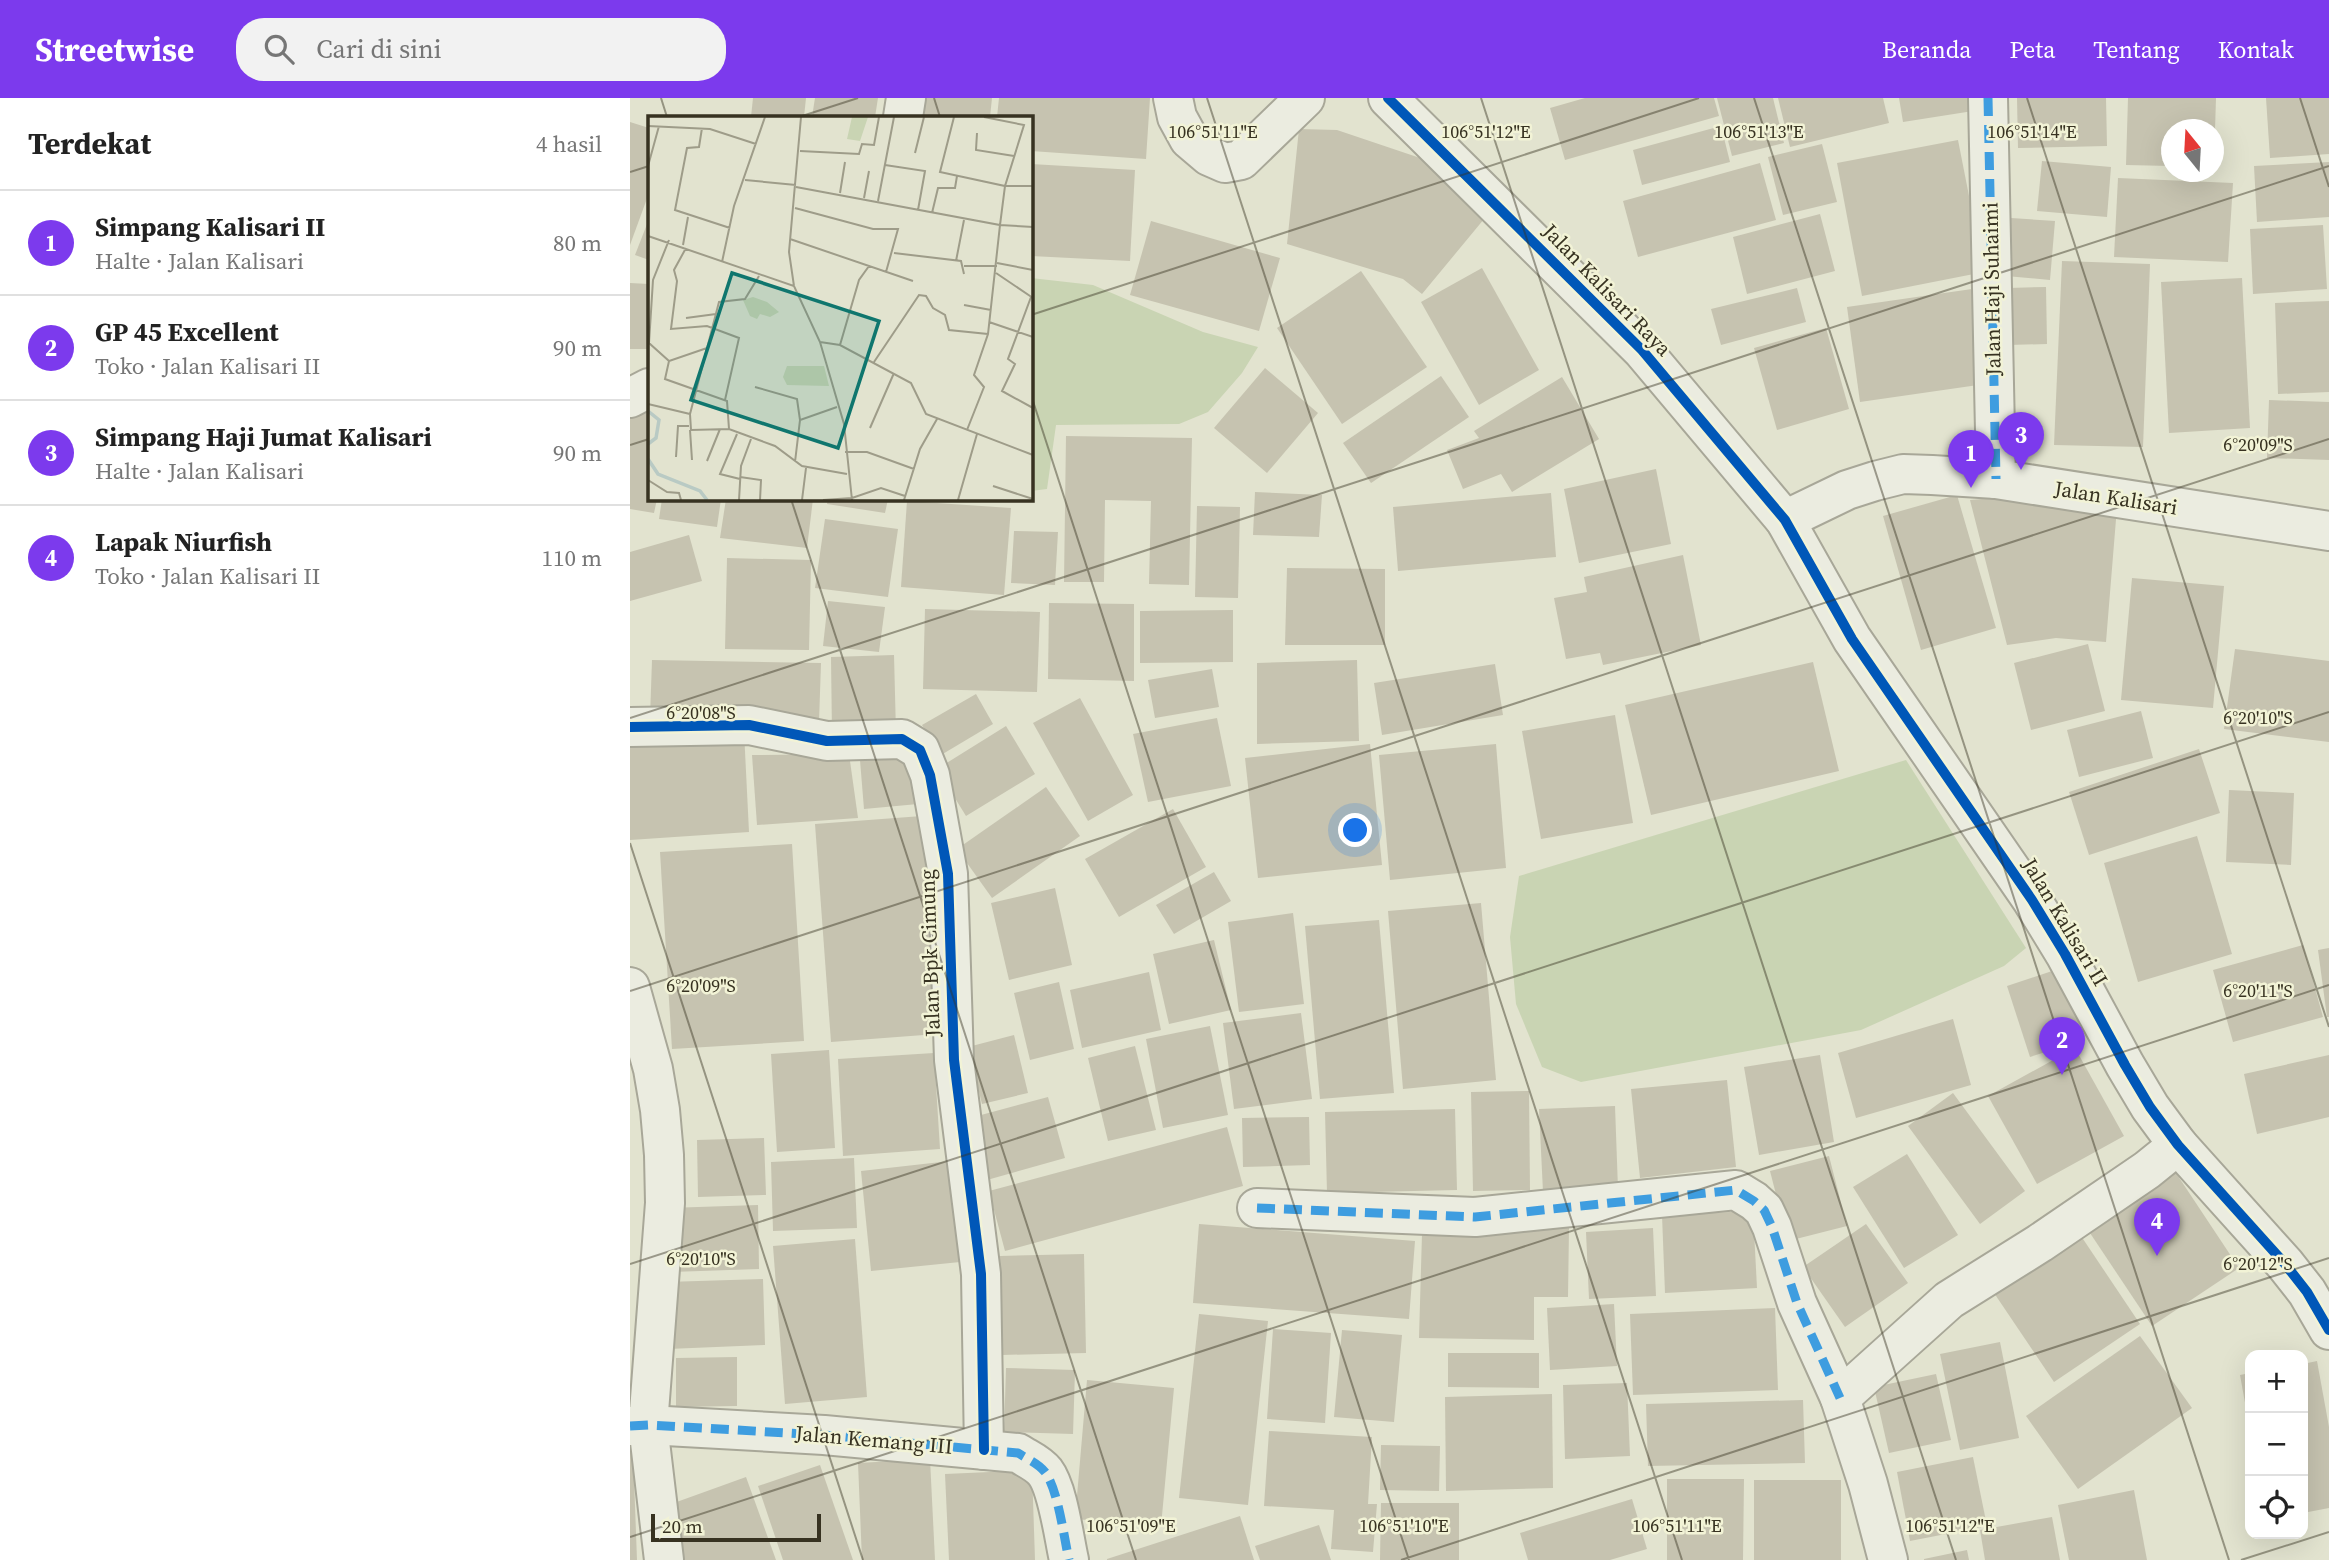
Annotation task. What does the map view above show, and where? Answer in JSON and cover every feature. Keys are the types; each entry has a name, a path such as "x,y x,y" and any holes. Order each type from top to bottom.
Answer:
{"street":[{"path":"903,116 906,98"},
{"path":"1173,98 1177,117 1189,139 1209,156 1225,163 1241,160 1305,98"},
{"name":"Jalan Kalisari Raya","path":"1388,98 1642,350 1785,520"},
{"name":"Jalan Haji Suhaimi","path":"1988,98 1996,480"},
{"path":"630,398 648,389"},
{"name":"Jalan Kalisari","path":"1785,520 1847,491 1903,474 1996,480 2329,531"},
{"name":"Jalan Kalisari II","path":"1785,520 1852,639 2032,900 2150,1107 2178,1144 2285,1264 2307,1292 2329,1330"},
{"name":"Jalan Bpk Cimung","path":"630,727 749,725 827,741 902,740 920,750 930,775 948,874 954,1060 981,1274 984,1450"},
{"path":"630,987 653,1069 664,1155 665,1203 639,1425 664,1560"},
{"path":"1840,1398 1949,1300 2040,1244 2147,1170 2178,1144"},
{"path":"1257,1208 1475,1217 1736,1190 1764,1210 1772,1227 1797,1303 1840,1398 1868,1484 1888,1560"},
{"name":"Jalan Kemang III","path":"639,1425 824,1435 1018,1453 1038,1465 1047,1475 1054,1491 1069,1560"}],"green space":[{"path":"1032,278 1093,285 1203,332 1258,347 1242,373 1208,412 1179,424 1056,425 1047,489 1032,491"},
{"path":"1906,760 2026,948 2004,966 1861,1030 1581,1082 1542,1067 1516,1004 1510,937 1519,876"}],"building":[{"path":"753,98 806,98 804,116 751,116"},
{"path":"815,98 878,98 875,116 812,116"},
{"path":"923,98 992,98 990,116 921,116"},
{"path":"999,98 1150,98 1146,159 1032,151 1032,116 997,116"},
{"path":"1585,98 1714,98 1719,116 1565,160 1550,108"},
{"path":"1717,98 1773,98 1784,143 1732,156"},
{"path":"1778,98 1883,98 1889,123 1790,147"},
{"path":"1899,98 1972,98 1973,111 1903,122"},
{"path":"2017,98 2106,98 2107,146 2018,148"},
{"path":"2128,98 2216,98 2215,119 2161,119 2161,166 2126,165"},
{"path":"2266,98 2329,98 2329,154 2270,158"},
{"path":"630,122 648,128 648,196 630,245"},
{"path":"1721,126 1730,162 1642,185 1633,150"},
{"path":"1299,129 1337,130 1429,161 1489,213 1422,294 1403,279 1287,244"},
{"path":"1958,140 1984,272 1862,296 1837,163"},
{"path":"1822,144 1837,202 1783,215 1768,157"},
{"path":"2042,161 2111,167 2107,217 2037,211"},
{"path":"2329,162 2329,217 2257,222 2254,166"},
{"path":"1760,163 1776,220 1638,257 1623,201"},
{"path":"1032,164 1135,170 1130,261 1032,256"},
{"path":"2118,178 2161,180 2161,182 2233,183 2228,262 2114,257"},
{"path":"1820,214 1835,271 1747,294 1733,237"},
{"path":"2011,218 2055,221 2050,280 2006,276"},
{"path":"1151,221 1280,258 1259,331 1130,295"},
{"path":"648,222 648,260 635,255"},
{"path":"2323,225 2327,289 2253,294 2250,229"},
{"path":"2062,261 2150,264 2143,447 2054,445"},
{"path":"1482,268 1539,370 1479,405 1421,302"},
{"path":"1361,271 1427,367 1342,424 1277,328"},
{"path":"2242,278 2250,428 2169,433 2161,282"},
{"path":"630,283 648,284 648,349 630,349"},
{"path":"2046,287 2047,344 2008,345 2008,288"},
{"path":"1797,288 1806,322 1721,345 1711,309"},
{"path":"1972,289 1985,384 1860,402 1847,307"},
{"path":"2329,301 2329,392 2278,394 2275,303"},
{"path":"1826,328 1849,409 1777,430 1754,348"},
{"path":"1265,368 1318,413 1267,473 1214,428"},
{"path":"1441,376 1469,417 1371,483 1343,443"},
{"path":"1562,377 1599,439 1512,492 1501,474 1463,489 1447,450 1479,438 1474,431"},
{"path":"2269,400 2329,402 2329,460 2267,458"},
{"path":"630,405 648,408 648,500 657,500 654,513 630,509"},
{"path":"1066,436 1192,438 1189,585 1149,584 1151,501 1105,500 1104,582 1064,582"},
{"path":"1656,469 1671,544 1579,563 1564,489"},
{"path":"1255,492 1322,495 1319,537 1253,535"},
{"path":"1551,493 1556,557 1398,571 1393,507"},
{"path":"2052,493 2117,507 2106,642 2056,638 2007,645 1970,500"},
{"path":"1957,495 1996,628 1921,650 1883,516"},
{"path":"662,500 721,500 717,527 659,519"},
{"path":"726,500 813,500 807,548 720,538"},
{"path":"828,500 888,500 885,513 827,504"},
{"path":"907,501 1011,508 1004,595 901,587"},
{"path":"1197,506 1240,507 1238,598 1195,597"},
{"path":"825,519 898,529 888,597 815,588"},
{"path":"1014,531 1058,532 1055,585 1011,583"},
{"path":"689,535 702,581 630,601 630,552"},
{"path":"1683,555 1701,645 1603,665 1600,653 1566,659 1554,598 1587,592 1584,577"},
{"path":"727,558 811,560 809,650 725,649"},
{"path":"1287,568 1385,569 1385,645 1285,645"},
{"path":"2132,578 2224,586 2213,708 2121,700"},
{"path":"828,601 885,607 879,652 823,646"},
{"path":"1049,603 1134,604 1134,681 1048,679"},
{"path":"925,609 1040,612 1037,692 923,689"},
{"path":"1233,610 1233,662 1140,663 1140,611"},
{"path":"2088,644 2105,711 2031,730 2014,663"},
{"path":"2235,649 2329,661 2329,742 2224,729"},
{"path":"894,655 896,733 832,735 831,657"},
{"path":"652,660 821,663 819,722 650,718"},
{"path":"1357,660 1359,741 1257,744 1257,663"},
{"path":"1813,662 1839,771 1651,815 1625,705"},
{"path":"1495,664 1503,715 1382,735 1374,683"},
{"path":"1212,669 1219,707 1155,718 1148,680"},
{"path":"976,694 993,724 941,755 922,725"},
{"path":"1080,698 1133,795 1088,821 1033,723"},
{"path":"2141,711 2153,758 2079,777 2067,730"},
{"path":"1615,715 1633,823 1541,839 1522,731"},
{"path":"1217,718 1231,786 1148,802 1133,734"},
{"path":"1006,726 1035,774 966,816 937,769"},
{"path":"744,731 749,832 630,840 630,738"},
{"path":"1370,744 1382,865 1258,878 1245,758"},
{"path":"1496,744 1506,868 1390,880 1379,755"},
{"path":"2199,749 2220,813 2089,855 2069,792"},
{"path":"849,754 858,818 757,825 752,755"},
{"path":"914,755 918,804 864,809 860,760"},
{"path":"1046,787 1080,836 992,898 957,849"},
{"path":"2229,790 2294,793 2291,865 2226,862"},
{"path":"1173,809 1206,867 1119,917 1085,859"},
{"path":"922,816 937,1034 831,1042 815,824"},
{"path":"2197,836 2232,954 2138,982 2104,863"},
{"path":"792,844 804,1041 672,1049 660,852"},
{"path":"1214,872 1231,901 1174,934 1156,905"},
{"path":"1055,888 1072,965 1009,980 991,903"},
{"path":"1481,903 1496,1080 1403,1089 1388,911"},
{"path":"1293,913 1304,1004 1239,1012 1228,922"},
{"path":"1379,920 1394,1093 1320,1099 1305,926"},
{"path":"1214,940 1231,1010 1169,1024 1153,954"},
{"path":"2303,945 2323,1017 2233,1042 2213,970"},
{"path":"2329,948 2329,1017 2327,1017 2318,950"},
{"path":"2061,968 2084,1040 2030,1057 2007,986"},
{"path":"1149,972 1161,1030 1082,1048 1070,990"},
{"path":"1059,982 1074,1049 1030,1060 1014,993"},
{"path":"1301,1013 1312,1099 1234,1109 1223,1023"},
{"path":"1953,1019 1971,1085 1856,1118 1838,1053"},
{"path":"1210,1026 1228,1115 1163,1128 1146,1039"},
{"path":"1014,1035 1028,1093 982,1104 968,1047"},
{"path":"1135,1046 1156,1130 1108,1141 1088,1058"},
{"path":"2075,1048 2124,1136 2037,1184 1988,1096"},
{"path":"829,1050 835,1148 777,1152 771,1054"},
{"path":"934,1053 940,1149 843,1156 838,1059"},
{"path":"1820,1055 1834,1142 1759,1155 1744,1067"},
{"path":"2329,1055 2329,1117 2257,1134 2244,1074"},
{"path":"1727,1080 1736,1167 1640,1178 1631,1089"},
{"path":"1529,1091 1530,1190 1473,1191 1471,1092"},
{"path":"1953,1093 2025,1191 1980,1224 1908,1126"},
{"path":"1048,1097 1065,1158 987,1180 970,1118"},
{"path":"1615,1106 1618,1189 1543,1192 1539,1109"},
{"path":"1455,1109 1457,1190 1327,1193 1325,1112"},
{"path":"1309,1117 1310,1165 1243,1167 1242,1118"},
{"path":"1227,1127 1243,1186 1005,1251 989,1191"},
{"path":"764,1138 766,1195 698,1197 697,1140"},
{"path":"1907,1154 1958,1235 1904,1268 1853,1187"},
{"path":"1829,1156 1847,1226 1788,1241 1770,1171"},
{"path":"854,1158 857,1228 773,1231 771,1162"},
{"path":"959,1160 970,1261 871,1271 861,1171"},
{"path":"2168,1161 2239,1268 2152,1326 2080,1218"},
{"path":"758,1205 759,1269 671,1272 668,1208"},
{"path":"1753,1211 1757,1288 1665,1293 1662,1215"},
{"path":"1199,1224 1415,1241 1409,1319 1193,1303"},
{"path":"1866,1224 1908,1283 1845,1327 1803,1267"},
{"path":"1498,1226 1569,1228 1568,1297 1534,1297 1534,1340 1419,1338 1422,1234 1498,1235"},
{"path":"1653,1228 1656,1296 1589,1299 1586,1232"},
{"path":"2079,1233 2140,1324 2054,1382 1992,1290"},
{"path":"855,1239 867,1397 785,1404 773,1246"},
{"path":"1084,1254 1086,1353 1002,1355 1000,1256"},
{"path":"763,1279 765,1345 668,1349 666,1282"},
{"path":"1614,1304 1617,1366 1550,1370 1547,1308"},
{"path":"1775,1308 1778,1390 1633,1395 1630,1314"},
{"path":"1199,1314 1268,1321 1248,1505 1179,1498"},
{"path":"1273,1329 1331,1333 1325,1423 1267,1419"},
{"path":"1342,1330 1402,1335 1394,1422 1334,1417"},
{"path":"2140,1336 2192,1408 2078,1489 2026,1416"},
{"path":"2000,1342 2019,1438 1960,1450 1940,1354"},
{"path":"1448,1353 1539,1353 1539,1388 1448,1387"},
{"path":"737,1357 737,1406 676,1407 676,1358"},
{"path":"2317,1361 2329,1427 2329,1508 2308,1512 2308,1413 2308,1363"},
{"path":"1006,1368 1075,1370 1073,1434 1004,1432"},
{"path":"1936,1374 1951,1440 1889,1453 1874,1387"},
{"path":"2245,1374 2245,1403 2240,1375"},
{"path":"1087,1380 1174,1388 1161,1526 1075,1519"},
{"path":"1627,1383 1630,1456 1565,1459 1563,1385"},
{"path":"1552,1394 1553,1488 1446,1491 1445,1397"},
{"path":"1803,1400 1805,1463 1648,1466 1646,1404"},
{"path":"1269,1431 1372,1437 1368,1504 1377,1504 1373,1552 1331,1549 1334,1510 1264,1506"},
{"path":"1381,1445 1440,1446 1439,1491 1380,1490"},
{"path":"630,1451 633,1451 637,1560 630,1560"},
{"path":"1973,1457 1987,1526 1910,1541 1897,1472"},
{"path":"930,1459 935,1560 862,1560 858,1463"},
{"path":"820,1465 853,1560 783,1560 758,1486"},
{"path":"1032,1470 1035,1560 949,1560 945,1474"},
{"path":"746,1477 776,1560 679,1560 660,1508"},
{"path":"1667,1479 1744,1479 1743,1560 1667,1560"},
{"path":"1754,1480 1841,1480 1841,1560 1754,1560"},
{"path":"2134,1490 2147,1560 2069,1560 2058,1505"},
{"path":"1632,1499 1647,1549 1610,1560 1528,1560 1520,1533"},
{"path":"1381,1503 1459,1503 1459,1560 1380,1560"},
{"path":"1240,1516 1254,1560 1107,1560 1107,1559"},
{"path":"2052,1517 2060,1560 1985,1560 1980,1530"},
{"path":"1319,1525 1331,1560 1260,1560 1255,1546"},
{"path":"1967,1550 1969,1560 1924,1560 1924,1559"}],"marked path":[{"path":"1988,98 1996,479"},
{"path":"1257,1208 1475,1217 1736,1190 1764,1210 1797,1303 1840,1398"},
{"path":"630,1426 824,1435 1018,1453 1039,1466 1050,1480 1069,1560"}],"cycle path":[{"path":"1388,98 1642,350 1785,520 1852,639 2032,900 2150,1107 2178,1145 2285,1264 2307,1292 2329,1330"},
{"path":"630,727 749,725 827,741 902,739 920,750 930,775 948,874 954,1060 981,1274 984,1450"}],"place":[{"name":"Simpang Haji Jumat Kalisari","path":"2021,470"},
{"name":"Simpang Kalisari II","path":"1971,488"},
{"name":"GP 45 Excellent","path":"2062,1075"},
{"name":"Lapak Niurfish","path":"2157,1256"}]}
